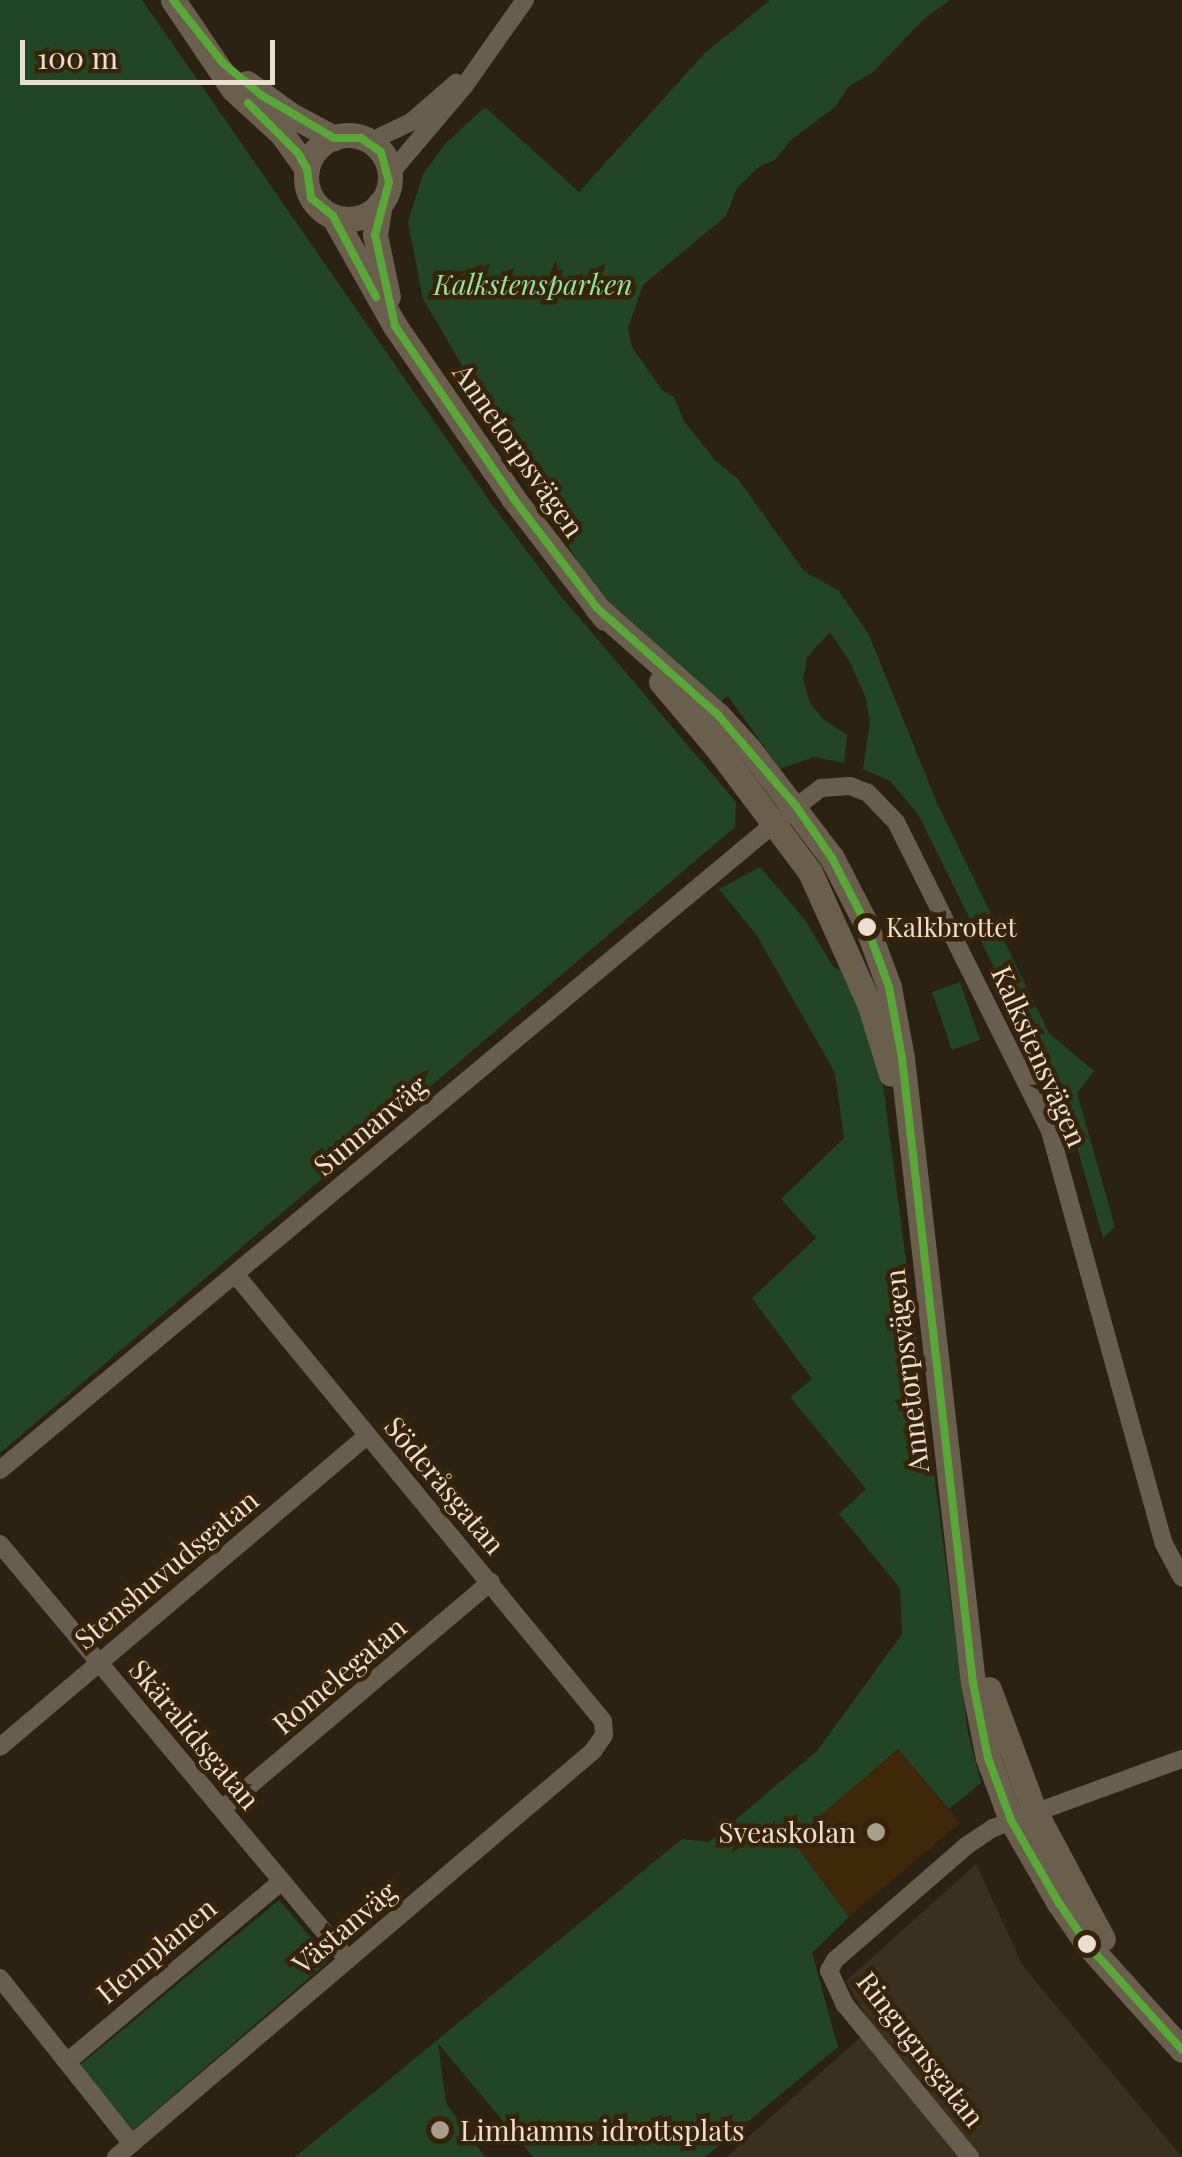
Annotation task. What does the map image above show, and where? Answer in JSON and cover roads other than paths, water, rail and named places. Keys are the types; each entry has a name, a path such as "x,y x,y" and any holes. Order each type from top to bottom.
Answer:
{"main road":[{"path":"173,0 232,88 282,134 307,169 311,198 333,216 359,218 380,203 389,175 385,159 369,142 352,136 334,138 314,153 307,169"},
{"path":"190,26 261,96 334,138"},
{"name":"Annetorpsvägen","path":"380,203 376,235 395,326"},
{"name":"Annetorpsvägen","path":"333,216 395,326 513,498 810,872 870,1003 910,1136"},
{"name":"Annetorpsvägen","path":"597,608 718,714 796,806 832,858 865,922 889,987 964,1598 1006,1743 1022,1815 1077,1896 1134,1993 1182,2050"}],"street":[{"path":"389,175 526,0"},
{"path":"369,142 410,122 479,64"},
{"name":"Kalkstensvägen","path":"774,823 821,788 840,785 868,794 896,822 1050,1131 1085,1246 1164,1544 1182,1578"},
{"name":"Sunnanväg","path":"0,1470 774,823"},
{"name":"Söderåsgatan","path":"235,1274 603,1721 604,1735"},
{"name":"Stenshuvudsgatan","path":"0,1746 368,1435"},
{"name":"Skäralidsgatan","path":"0,1544 347,1959"},
{"name":"Romelegatan","path":"222,1809 490,1582"},
{"name":"Västanväg","path":"116,2157 593,1751 604,1735"},
{"path":"1022,1815 1182,1759"},
{"name":"Ringugnsgatan","path":"970,2157 845,2005 829,1972 864,1932 951,1858 1022,1815"},
{"name":"Hemplanen","path":"66,2062 282,1881"},
{"path":"3,1989 132,2144"}],"place":[{"name":"Kalkbrottet","path":"867,927"},
{"name":"Sveaskolan","path":"876,1832"},
{"name":"Limhamns idrottsplats","path":"440,2130"}],"park label":[{"name":"Kalkstensparken","path":"533,284"}]}
